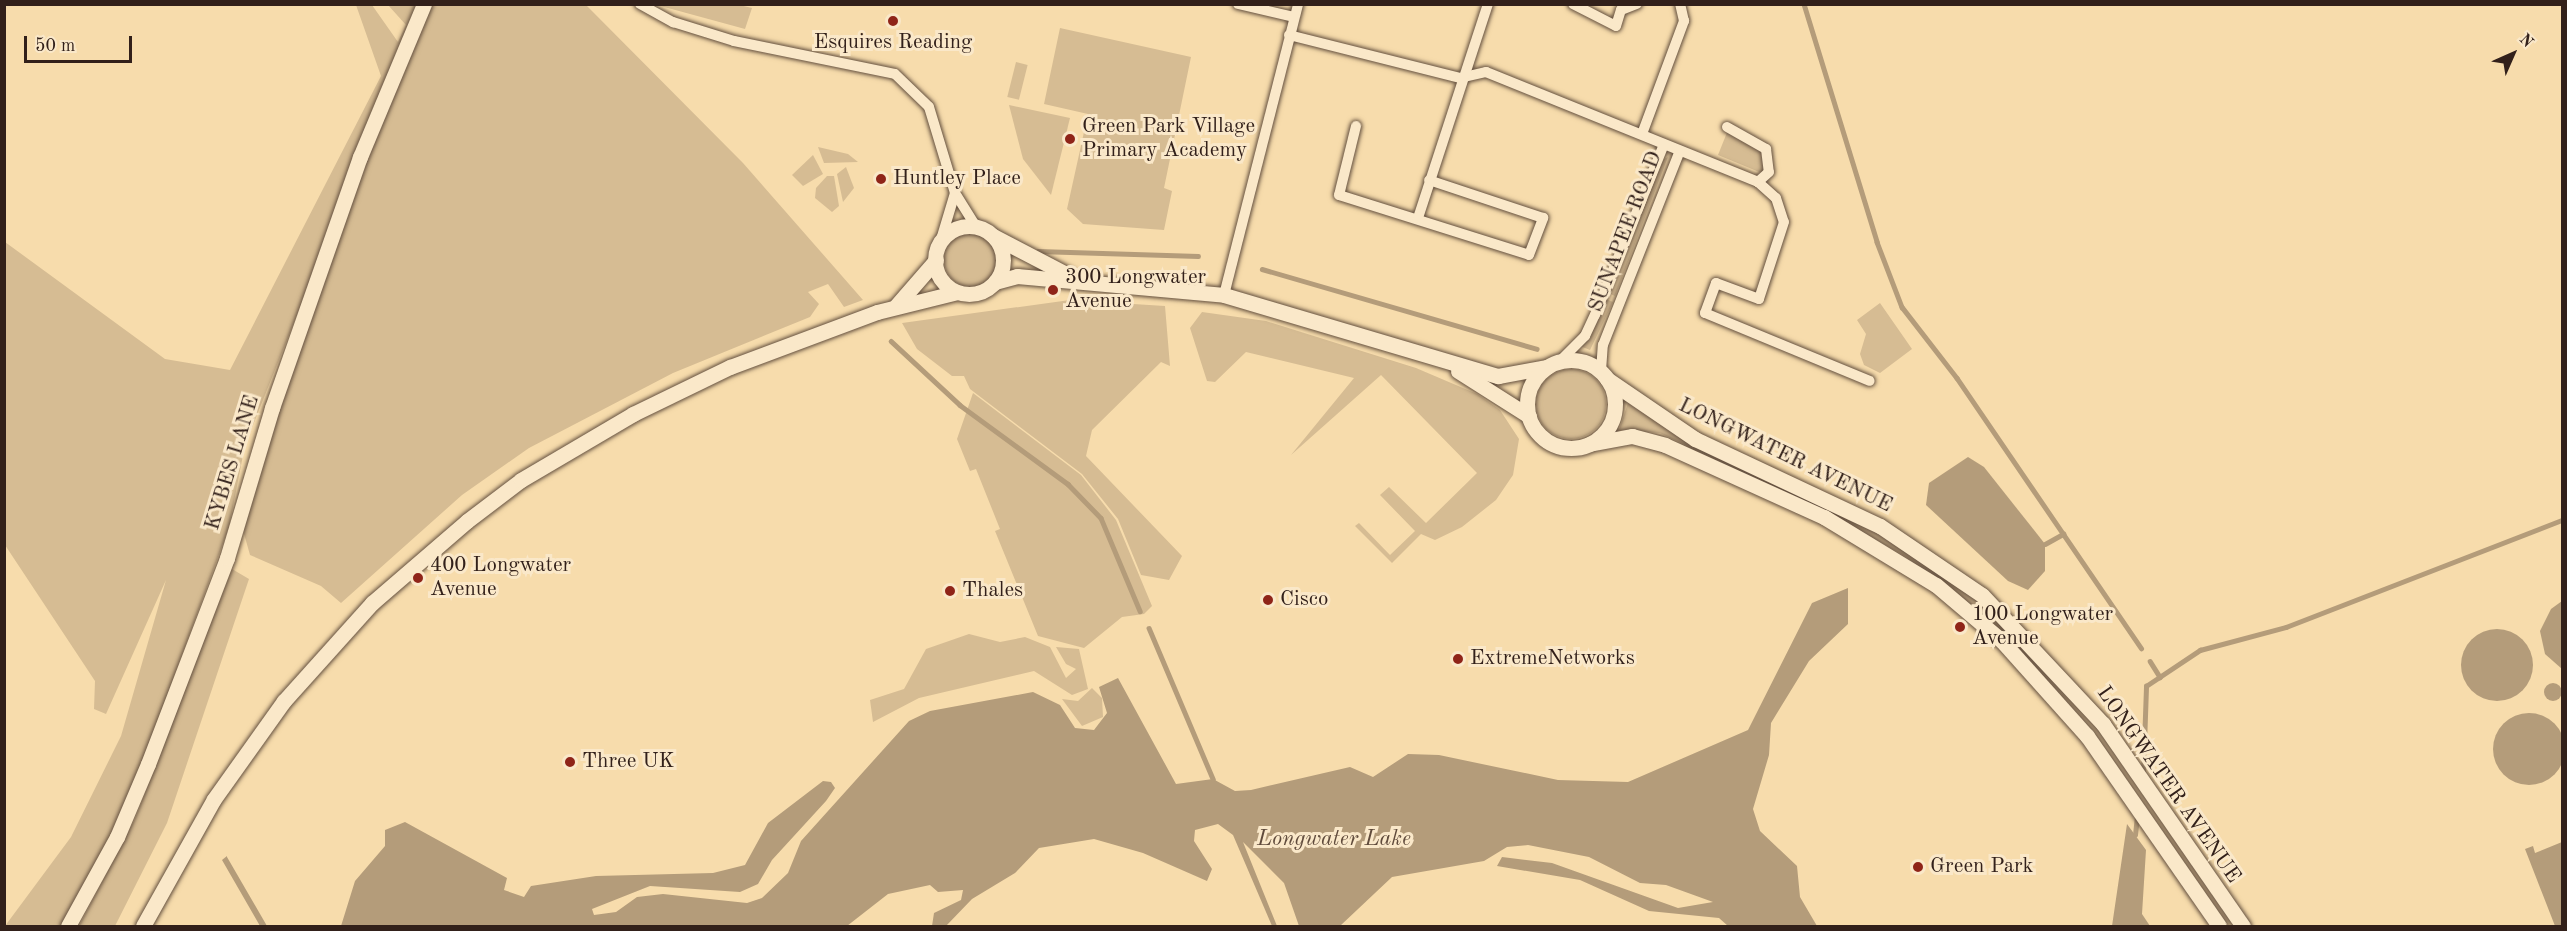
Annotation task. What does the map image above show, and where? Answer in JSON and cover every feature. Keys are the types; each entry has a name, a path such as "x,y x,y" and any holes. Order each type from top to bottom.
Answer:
{"street":[{"name":"KYBES LANE","path":"68,927 117,837 148,764 227,558 272,408 366,139 424,4"},
{"path":"640,4 725,39 895,74 929,107 955,193 976,227 1076,280"},
{"path":"1238,4 1294,17"},
{"path":"1224,295 1298,4"},
{"path":"1418,218 1460,78 1488,4"},
{"path":"1573,4 1616,26 1622,10 1637,4"},
{"path":"1642,135 1684,21 1680,4"},
{"path":"1289,35 1460,78 1486,72 1664,144"},
{"path":"1356,126 1340,195 1529,255 1543,218 1429,180"},
{"path":"1727,127 1766,149 1769,172 1758,182"},
{"name":"SUNAPEE ROAD","path":"1553,365 1585,336 1664,144 1680,151 1603,345 1604,375"},
{"path":"1680,151 1758,182 1776,198 1784,222 1759,299 1716,283 1705,313 1870,381"},
{"path":"896,306 936,260 955,193"},
{"path":"940,243 956,229 976,227"},
{"path":"993,236 1003,256 995,282"},
{"path":"936,260 941,278 957,292"},
{"path":"143,927 213,799 284,701 372,603 444,539 521,480 633,414 740,363 896,306 957,292 977,294 995,282 1017,276 1224,295 1448,365 1497,376 1582,362 1604,375 1615,400 1613,419 1589,444 1571,448 1550,442 1529,416 1448,365"},
{"path":"1529,416 1531,386 1553,365"},
{"name":"LONGWATER AVENUE","path":"1604,375 1695,439 1833,501 1948,569 2017,627 2119,745 2153,800 2243,927"},
{"name":"LONGWATER AVENUE","path":"1589,444 1645,437 1801,505 1889,553 2002,641 2081,729 2219,927"}],"shaded area":[{"path":"735,4 752,8 745,29 657,5"},
{"path":"356,5 372,5 398,42 406,25 388,5 586,5 743,163 863,300 844,307 828,284 808,292 819,304 810,317 673,373 529,448 462,495 341,603 321,586 250,555 241,523 360,157 245,445 229,527 126,807 62,926 5,926 71,837 121,736 166,580 106,714 94,709 95,681 5,545 5,242 165,359 230,370 381,76"},
{"path":"1060,28 1191,57 1164,188 1172,191 1164,230 1083,224 1067,209 1088,114 1044,104"},
{"path":"1016,62 1028,65 1019,100 1007,97"},
{"path":"1009,105 1070,118 1051,195 1023,159"},
{"path":"1728,130 1760,145 1764,174 1718,155"},
{"path":"818,147 848,154 858,162 824,163"},
{"path":"813,155 823,174 803,186 792,175"},
{"path":"1668,157 1615,296 1608,293 1664,159"},
{"path":"846,167 854,188 843,202 837,174"},
{"path":"827,176 834,176 839,206 832,212 815,198 816,188"},
{"path":"966,233 976,233 986,237 994,245 998,260 994,275 986,283 976,287 966,287 956,283 948,275 944,265 944,255 948,245 956,237"},
{"path":"1606,299 1613,302 1590,350 1580,346"},
{"path":"1070,300 1165,306 1170,366 1161,362 1092,430 1086,456 1182,556 1169,580 1141,575 1118,519 1082,474 970,389 964,376 952,376 917,349 902,323"},
{"path":"1880,303 1912,349 1880,373 1864,365 1860,354 1866,334 1857,320"},
{"path":"1202,312 1266,321 1416,368 1477,394 1500,410 1519,439 1513,475 1496,500 1462,527 1435,540 1421,534 1392,563 1355,526 1359,523 1390,555 1415,531 1380,495 1389,487 1426,523 1477,473 1381,375 1291,455 1354,378 1246,352 1215,382 1207,381 1190,328"},
{"path":"1571,369 1584,372 1596,379 1603,391 1606,404 1603,417 1596,429 1584,436 1571,439 1558,436 1546,429 1539,417 1536,404 1539,391 1546,379 1558,372"},
{"path":"973,393 1081,475 1116,520 1152,606 1144,614 1122,617 1084,648 1038,636 995,531 1000,529 976,469 970,471 957,439"},
{"path":"1628,403 1691,445 1816,497 1910,550 2009,625 2003,632 1905,556 1812,504 1660,433 1619,430"},
{"path":"232,569 249,579 167,823 115,926 79,926 135,819"},
{"path":"969,634 1000,642 1025,637 1050,647 1066,678 1076,669 1066,664 1056,647 1079,649 1088,689 1072,695 1034,671 919,698 873,722 870,700 904,689 926,649"},
{"path":"1092,688 1102,698 1103,717 1082,726 1062,699 1078,701"}],"water":[{"path":"1968,457 1984,467 2045,544 2045,571 2028,590 2008,581 1926,505 1929,483"},
{"name":"Longwater Lake","path":"1848,588 1848,624 1809,661 1771,723 1769,755 1753,809 1760,831 1797,866 1800,897 1817,926 1728,926 1719,918 1649,911 1580,880 1497,866 1502,857 1552,863 1678,908 1713,902 1666,885 1640,883 1589,857 1528,845 1507,847 1484,861 1392,877 1340,926 1299,926 1284,883 1243,842 1277,926 1272,926 1233,835 1218,824 1195,830 1194,841 1212,869 1207,881 1143,853 1094,839 1039,848 1015,873 972,899 946,926 932,926 934,913 961,900 963,890 938,892 930,885 888,894 847,926 341,926 355,881 385,846 385,830 405,822 507,878 504,890 524,897 531,886 596,876 713,873 745,865 768,823 823,781 831,782 835,788 826,801 772,860 758,884 740,892 650,886 592,909 594,915 616,912 637,897 663,894 747,903 762,898 788,873 801,841 909,721 930,711 1033,692 1060,705 1075,728 1094,730 1107,713 1099,687 1118,678 1176,784 1213,779 1235,791 1251,790 1350,767 1373,777 1408,754 1439,755 1558,780 1628,782 1748,730 1812,603"},
{"path":"2562,601 2562,669 2545,654 2540,631 2551,609"},
{"path":"2504,629 2523,639 2531,651 2533,665 2531,679 2523,691 2511,699 2490,701 2471,691 2463,679 2461,658 2471,639 2483,631"},
{"path":"2549,683 2557,683 2562,688 2560,699 2549,701 2544,696 2544,688"},
{"path":"2529,713 2543,716 2555,723 2562,735 2565,749 2562,763 2555,775 2543,782 2529,785 2515,782 2503,775 2496,763 2493,749 2496,735 2503,723 2515,716"},
{"path":"2127,824 2146,850 2142,914 2150,926 2112,926"},
{"path":"2562,842 2562,926 2555,926 2525,849 2533,846 2535,853"},
{"path":"227,856 267,926 260,926 222,860"}],"waterway":[{"path":"1804,4 1877,242 1902,307 1957,378 2141,648"},
{"path":"1038,251 1198,256"},
{"path":"1262,269 1537,349"},
{"path":"891,341 960,405 1068,484 1101,518 1140,611"},
{"path":"2143,773 2146,686 2200,650 2286,627 2562,520"},
{"path":"2045,544 2063,534"},
{"path":"1149,628 1213,779"},
{"path":"2150,661 2160,677"},
{"path":"2135,835 2137,817"}],"place":[{"name":"Esquires Reading","path":"893,21"},
{"name":"Green Park Village Primary Academy","path":"1070,139"},
{"name":"Huntley Place","path":"881,179"},
{"name":"300 Longwater Avenue","path":"1053,290"},
{"name":"400 Longwater Avenue","path":"418,578"},
{"name":"Thales","path":"950,591"},
{"name":"Cisco","path":"1268,600"},
{"name":"100 Longwater Avenue","path":"1960,627"},
{"name":"ExtremeNetworks","path":"1458,659"},
{"name":"Three UK","path":"570,762"},
{"name":"Green Park","path":"1918,867"}]}
